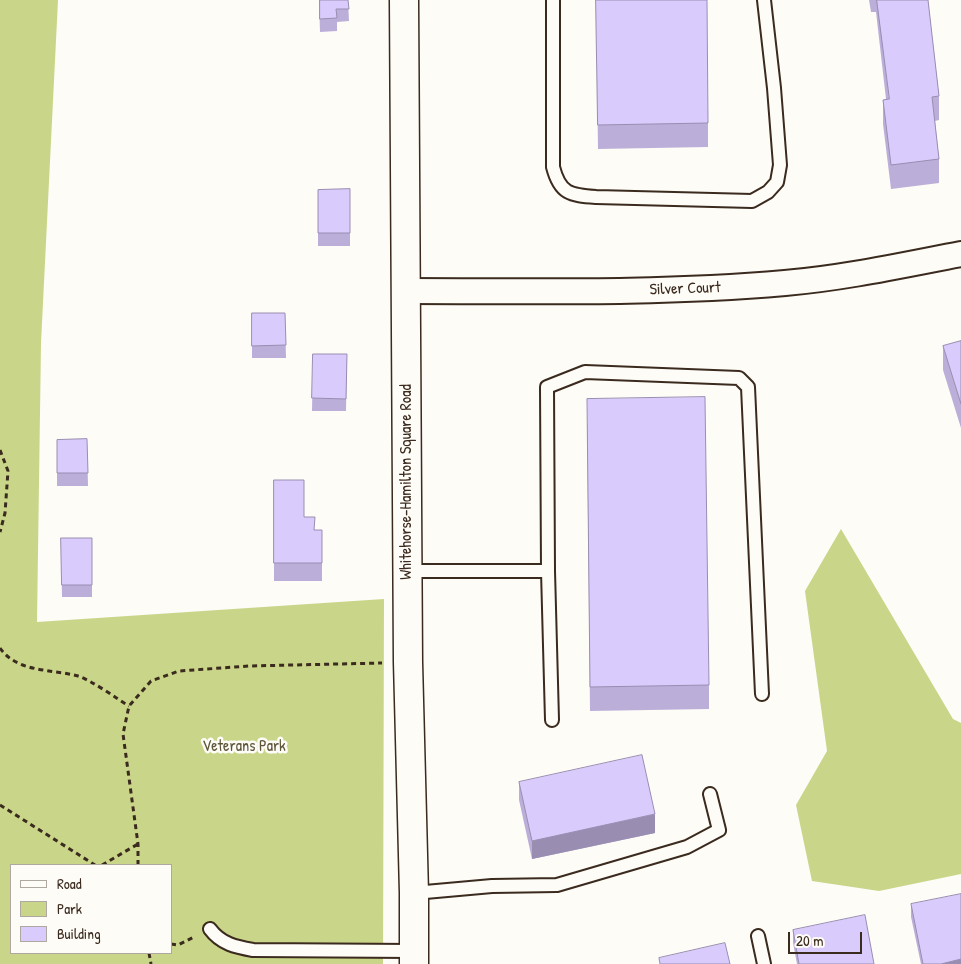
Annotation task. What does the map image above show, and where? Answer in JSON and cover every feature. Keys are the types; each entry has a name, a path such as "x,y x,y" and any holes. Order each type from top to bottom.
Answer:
{"street":[{"name":"Whitehorse-Hamilton Square Road","path":"404,0 408,662 414,958"},
{"name":"Silver Court","path":"406,291 691,290 787,283 877,270 961,254"}],"lane":[{"path":"553,0 553,167 556,179 563,188 573,195 596,197 752,201 768,192 777,182 780,165 764,0"},
{"path":"552,720 548,570 547,387 585,372 739,378 748,387 762,694"},
{"path":"408,571 548,570"},
{"path":"414,893 492,886 557,885 687,847 719,830 710,794"},
{"path":"210,929 215,937 231,946 253,950 414,958"},
{"path":"758,936 764,964"}],"path":[{"path":"0,450 8,471 5,513 0,532"},
{"path":"0,648 4,654 30,668 80,676 129,706"},
{"path":"138,864 138,844 123,734 129,706 151,681 180,671 249,666 408,662"},
{"path":"0,805 92,864"},
{"path":"104,864 138,844"},
{"path":"172,944 178,945 210,929"}],"green space":[{"name":"Veterans Park","path":"0,0 58,0 41,343 37,622 384,599 383,964 0,964"},
{"path":"841,529 953,719 961,723 961,874 879,891 812,881 796,805 827,751 805,591"}],"building":[{"path":"320,0 348,0 349,9 336,9 337,18 320,19"},
{"path":"596,0 707,0 708,123 598,125"},
{"path":"877,0 928,0 939,96 932,97 939,159 891,165 883,100 889,99"},
{"path":"350,189 350,233 318,233 318,190"},
{"path":"252,313 285,313 286,345 252,346"},
{"path":"961,341 961,404 943,346"},
{"path":"313,354 347,354 346,399 312,398"},
{"path":"705,397 709,685 590,687 587,399"},
{"path":"87,439 88,473 57,473 57,440"},
{"path":"274,480 304,480 304,517 315,517 314,530 322,530 322,563 274,563"},
{"path":"61,538 92,538 92,585 62,585"},
{"path":"642,755 655,814 532,841 519,782"},
{"path":"961,894 961,959 941,964 923,964 911,904"},
{"path":"865,915 874,964 799,964 793,930"},
{"path":"725,943 730,964 660,964 659,958"}]}
